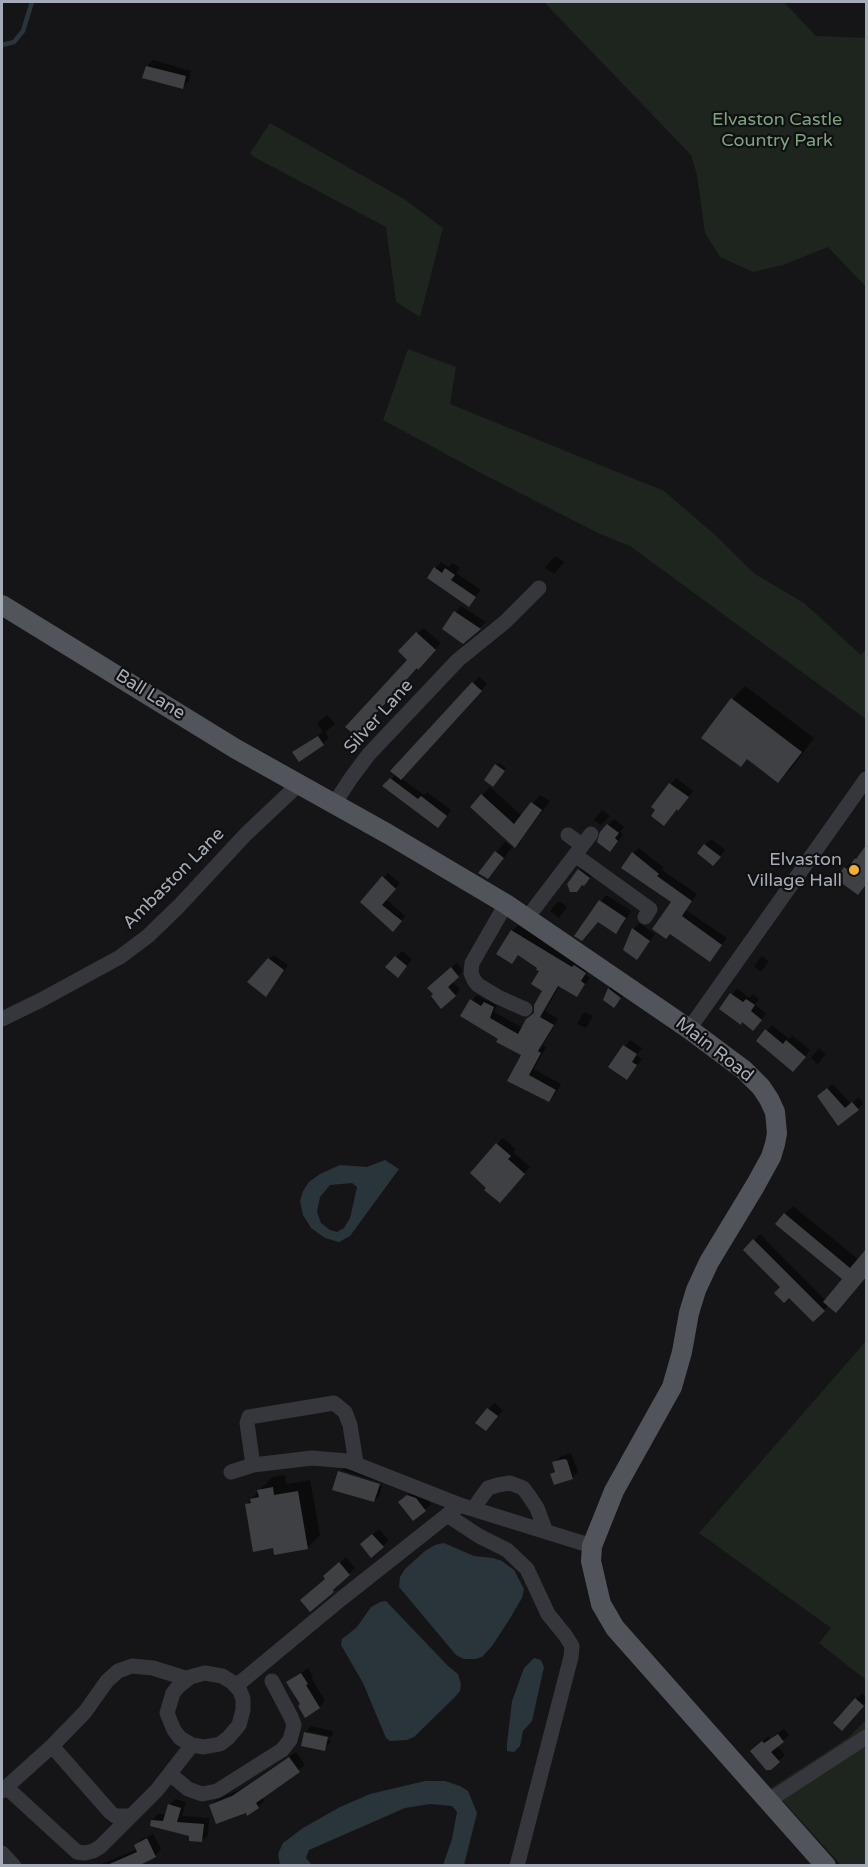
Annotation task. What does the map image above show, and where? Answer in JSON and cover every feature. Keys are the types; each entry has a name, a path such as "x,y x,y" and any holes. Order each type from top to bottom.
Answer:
{"main road":[{"name":"Ball Lane","path":"2,605 236,749 299,784"},
{"name":"Main Road","path":"299,784 506,904 689,1029 744,1070 761,1087 774,1112 777,1133 771,1157 714,1254 696,1290 688,1313 682,1352 672,1387 614,1491 592,1546"},
{"path":"592,1546 591,1561 597,1592 615,1628 826,1866"}],"street":[{"name":"Silver Lane","path":"334,804 369,754 458,660 505,622 539,588"},
{"path":"689,1029 867,779"},
{"name":"Ambaston Lane","path":"2,1019 120,957 148,936 246,834 299,784"},
{"path":"568,835 582,845 650,909 645,918"},
{"path":"527,918 582,845"},
{"path":"506,904 472,963 471,973 478,985 525,1009"},
{"path":"253,1465 247,1423 249,1417 334,1403 345,1412 350,1425 356,1463"},
{"path":"231,1472 253,1465 312,1458 348,1461 466,1507 592,1546"},
{"path":"237,1686 447,1515 466,1507 488,1488 510,1483 523,1488 537,1508 546,1532"},
{"path":"447,1515 470,1531 507,1550 528,1569 548,1614 572,1646 572,1658 517,1866"},
{"path":"188,1678 153,1668 132,1666 118,1671 107,1681 90,1706 52,1746 4,1789 77,1851 85,1853 100,1847 132,1816 170,1774 192,1745"},
{"path":"205,1673 214,1674 237,1686 243,1699 242,1718 234,1732 220,1744 204,1747 192,1745 180,1738 174,1730 168,1713 173,1693 188,1678 205,1673"},
{"path":"170,1774 188,1790 197,1794 217,1791 282,1750 290,1740 294,1725 272,1681"},
{"path":"768,1801 867,1737"},
{"path":"52,1746 110,1812 116,1816 132,1816"},
{"path":"2,1853 14,1866"}],"green space":[{"name":"Elvaston Castle Country Park","path":"544,2 784,2 816,36 866,38 866,287 828,247 783,265 753,272 720,257 705,233 697,175 691,155"},
{"path":"270,123 404,199 443,228 420,317 396,302 386,227 250,153"},
{"path":"408,349 456,367 450,404 664,491 714,534 755,574 804,603 861,655 866,649 866,719 630,546 598,533 383,420"},
{"path":"866,1341 866,1680 819,1643 831,1628 699,1533"},
{"path":"866,1720 866,1865 841,1865 771,1788 848,1738"}],"shaded area":[{"path":"385,1160 399,1169 350,1236 339,1242 325,1238 311,1228 303,1215 300,1201 309,1182 340,1165 367,1167","holes":["352,1183 357,1187 350,1218 344,1228 337,1232 321,1223 317,1212 320,1197 330,1185"]},
{"path":"444,1543 474,1556 502,1561 514,1570 524,1589 522,1598 509,1620 482,1657 464,1659 456,1655 399,1587 400,1577 405,1569 425,1551"},
{"path":"386,1601 458,1674 461,1684 460,1691 454,1698 414,1737 407,1740 390,1741 386,1738 363,1683 341,1645 342,1639 357,1627 371,1607"},
{"path":"534,1658 541,1660 544,1667 532,1721 523,1731 520,1746 514,1752 507,1751 512,1701 524,1668"},
{"path":"425,1781 445,1781 468,1791 477,1813 464,1865 443,1865 452,1839 457,1812 452,1806 430,1804 405,1808 309,1850 306,1858 312,1865 280,1865 278,1854 283,1843 303,1828 340,1807 370,1794"}],"building":[{"path":"146,66 186,76 183,89 142,78"},
{"path":"434,567 442,573 445,568 455,575 451,580 476,597 469,607 427,578"},
{"path":"454,611 481,629 463,644 442,629"},
{"path":"416,632 436,650 356,736 345,727 407,660 398,651"},
{"path":"472,682 482,691 401,780 390,771"},
{"path":"731,698 802,752 778,783 747,759 741,767 701,738"},
{"path":"318,736 324,745 299,762 292,752"},
{"path":"495,764 505,771 493,787 484,780"},
{"path":"390,778 418,799 421,796 447,816 438,828 382,786"},
{"path":"669,783 689,797 664,826 651,816 655,810 651,807"},
{"path":"481,794 514,824 531,802 542,810 515,848 470,807"},
{"path":"607,824 619,833 615,838 618,841 610,852 597,842 600,832"},
{"path":"704,844 721,857 713,866 697,853"},
{"path":"867,844 867,883 858,895 836,879 844,867 847,869"},
{"path":"495,851 504,858 488,879 478,873"},
{"path":"632,852 659,874 657,876 692,901 682,916 722,945 710,962 670,934 666,939 652,929 671,902 621,868"},
{"path":"578,869 590,878 577,892 570,892 567,884"},
{"path":"382,876 396,889 382,905 402,921 393,932 360,902"},
{"path":"599,900 626,918 616,934 598,922 582,941 574,936"},
{"path":"632,928 650,941 637,960 623,950"},
{"path":"511,930 586,973 581,981 585,984 577,997 558,986 540,1017 554,1025 538,1051 541,1053 529,1075 556,1090 549,1102 507,1081 521,1055 496,1042 498,1039 460,1016 470,999 481,1006 484,1002 494,1007 490,1018 518,1034 526,1019 534,1013 534,1005 542,991 531,984 539,971 518,955 512,964 496,954"},
{"path":"395,956 407,966 398,978 385,967"},
{"path":"268,958 284,970 266,997 247,982"},
{"path":"451,967 459,977 448,987 456,996 441,1009 427,988"},
{"path":"608,988 621,998 614,1008 603,1000"},
{"path":"730,993 743,1002 746,999 755,1005 751,1011 762,1020 753,1031 719,1009"},
{"path":"765,1029 783,1044 786,1040 806,1057 793,1072 756,1041"},
{"path":"623,1045 637,1054 632,1062 637,1065 627,1080 608,1067"},
{"path":"827,1088 845,1108 852,1102 859,1110 838,1126 817,1096"},
{"path":"496,1143 511,1156 508,1159 525,1174 500,1203 484,1190 486,1188 470,1173"},
{"path":"784,1213 850,1268 867,1248 867,1276 836,1313 823,1302 842,1279 775,1224"},
{"path":"753,1239 825,1311 813,1322 789,1298 784,1303 774,1293 780,1287 743,1250"},
{"path":"487,1408 498,1416 486,1431 475,1423"},
{"path":"567,1460 573,1479 554,1485 550,1474 555,1472 552,1462"},
{"path":"338,1471 380,1484 374,1502 332,1490"},
{"path":"273,1487 274,1495 298,1491 308,1549 274,1555 273,1548 253,1552 245,1504 251,1503 250,1499 259,1497 257,1490"},
{"path":"407,1495 416,1498 426,1511 413,1521 398,1502"},
{"path":"372,1534 384,1547 371,1558 360,1544"},
{"path":"339,1562 350,1575 310,1612 300,1600 325,1579 323,1576"},
{"path":"301,1673 320,1708 305,1718 298,1706 300,1704 286,1682"},
{"path":"855,1698 864,1706 842,1731 833,1723"},
{"path":"304,1732 328,1737 325,1751 301,1746"},
{"path":"778,1734 784,1742 771,1752 780,1762 771,1770 766,1770 750,1751 762,1741 764,1743"},
{"path":"289,1757 300,1772 256,1803 259,1808 247,1816 246,1813 216,1824 209,1805 232,1796"},
{"path":"168,1804 181,1808 177,1822 204,1824 202,1842 189,1841 189,1836 150,1826 151,1820 163,1821"},
{"path":"147,1838 156,1857 138,1866 105,1866 137,1852 134,1845"}],"waterway":[{"path":"2,45 14,42 23,31 32,2"}],"place":[{"name":"Elvaston Village Hall","path":"854,870"}]}
